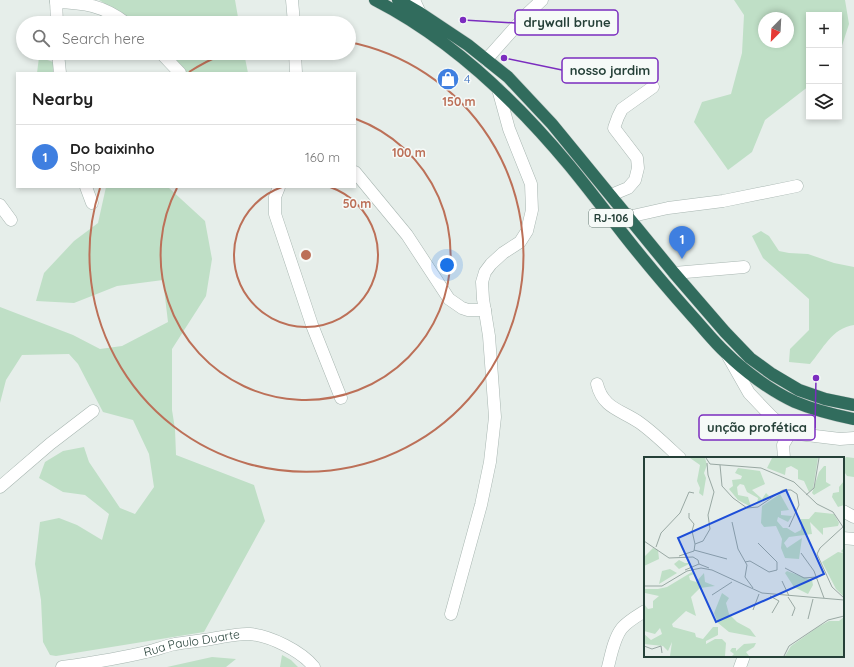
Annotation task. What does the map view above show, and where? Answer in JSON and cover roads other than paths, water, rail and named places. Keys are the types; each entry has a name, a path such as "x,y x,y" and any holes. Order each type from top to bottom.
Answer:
{"highway":[{"name":"RJ-106","path":"375,0 395,11 461,56 534,124 565,160 635,248 726,353 768,386 794,401 819,411 854,419"},
{"name":"RJ-106","path":"398,0 468,45 508,77 552,124 674,273 725,332 750,358 772,374 799,390 825,399 854,405"}],"street":[{"path":"292,0 293,16"},
{"path":"414,0 420,13"},
{"path":"486,60 523,18 542,0"},
{"path":"57,16 56,1 85,3 105,9 117,16"},
{"path":"59,60 60,72"},
{"path":"168,60 179,72"},
{"path":"295,60 296,72"},
{"path":"611,195 628,188 635,180 638,168 637,158 614,128 618,117 622,110 653,87"},
{"path":"451,614 481,505 490,462 494,432 495,409 489,336 482,282 485,272 491,264 520,242 527,230 532,210 531,184 508,129 498,89"},
{"path":"356,173 407,235 449,299 462,308 468,310 485,310"},
{"path":"628,217 668,208 723,200 797,186"},
{"path":"86,188 92,203"},
{"path":"279,188 275,197 275,214 312,325 341,398"},
{"path":"0,205 11,220"},
{"path":"674,273 744,267"},
{"path":"726,353 749,393 790,433 840,439 854,438"},
{"path":"597,384 600,395 613,408 638,422 679,457"},
{"path":"0,487 50,444 93,411"},
{"path":"784,457 783,444 790,433"},
{"path":"844,512 854,517"},
{"path":"844,538 854,539"},
{"path":"608,667 612,650 621,628 644,612"},
{"name":"Rua Paulo Duarte","path":"62,667 110,660 148,652 174,644 236,634 252,634 272,639 298,653 314,667"},
{"path":"740,667 744,657"}],"place":[{"name":"drywall brune","path":"463,20"},
{"name":"nosso jardim","path":"504,58"},
{"name":"4","path":"448,79"},
{"name":"Do baixinho","path":"682,259"},
{"name":"unção profética","path":"816,378"}]}
